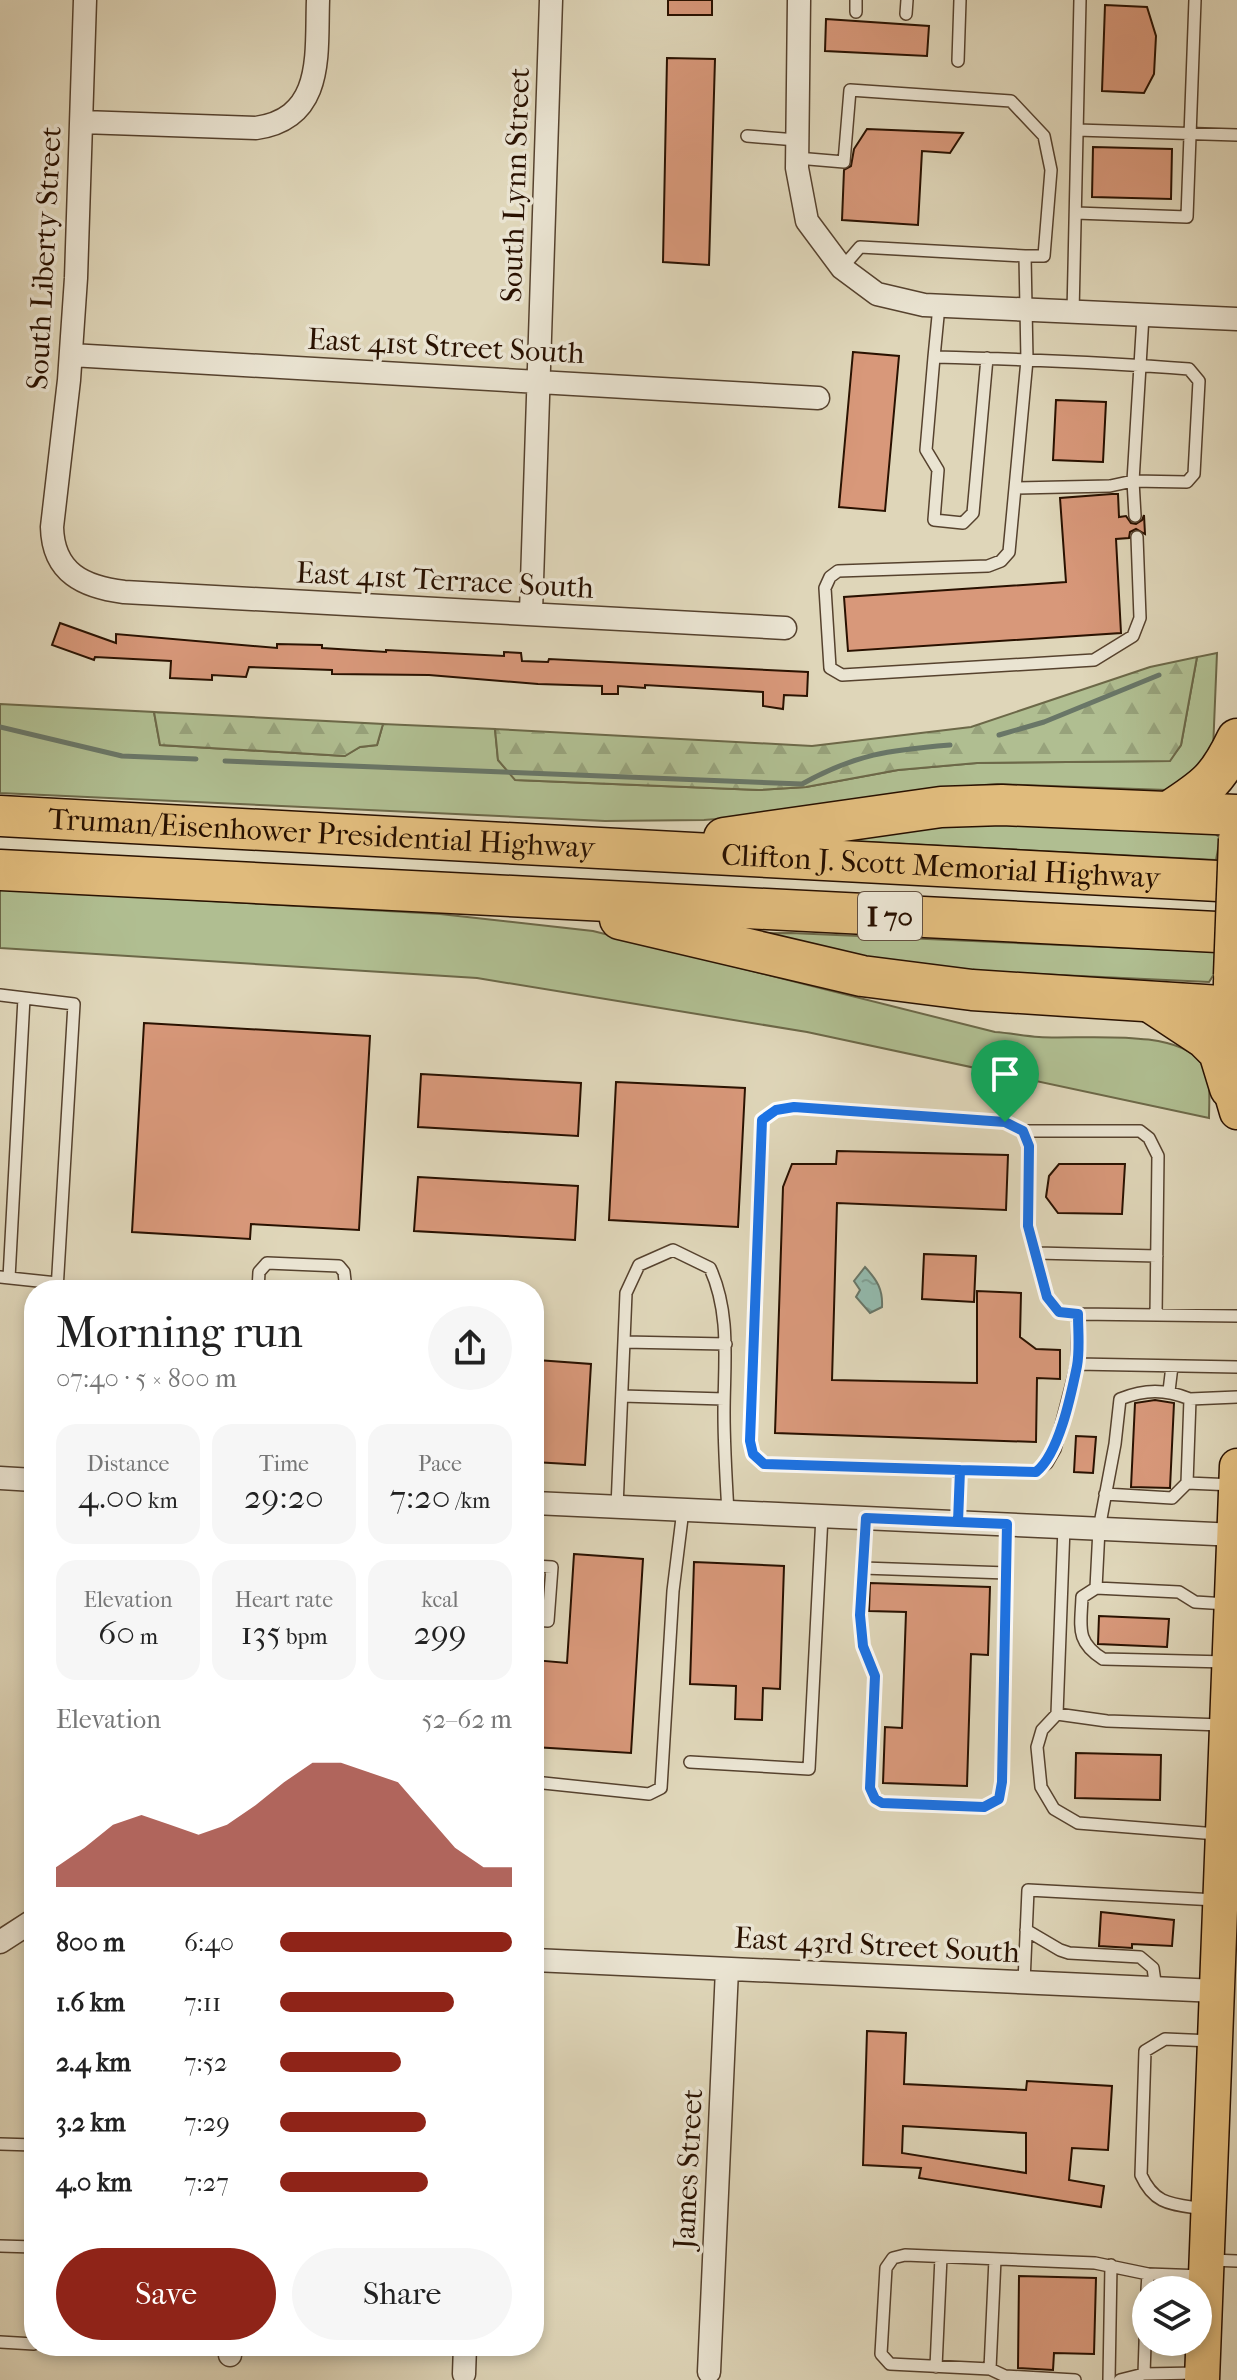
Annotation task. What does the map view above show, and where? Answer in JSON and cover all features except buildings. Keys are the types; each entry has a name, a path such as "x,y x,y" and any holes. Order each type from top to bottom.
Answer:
{"highway":[{"path":"1170,811 1205,789 1223,768 1237,739"},
{"path":"642,851 941,807 1002,805 1237,816"},
{"name":"Truman/Eisenhower Presidential Highway","path":"0,816 642,851"},
{"name":"Clifton J. Scott Memorial Highway","path":"642,851 1237,882"},
{"name":"Truman/Eisenhower Presidential Highway","path":"0,870 542,899"},
{"path":"542,899 692,938 862,976 972,990 1152,1003 1233,996"},
{"name":"Clifton J. Scott Memorial Highway","path":"542,899 1237,933"},
{"path":"1152,1003 1205,1038 1219,1052 1233,1100"}],"main road":[{"path":"1233,1100 1237,816"},
{"path":"1202,2377 1216,2266 1208,2210 1219,2106 1221,1975 1229,1901 1229,1663 1237,1466"}],"street":[{"name":"South Liberty Street","path":"85,0 71,355 52,538 70,574 102,590"},
{"path":"82,122 256,128 273,125 293,113 307,95 314,79 318,0"},
{"name":"South Lynn Street","path":"531,612 551,0"},
{"path":"799,0 797,149 807,221 842,268 877,294 939,306 1237,319"},
{"name":"East 41st Street South","path":"71,355 818,398"},
{"name":"East 41st Terrace South","path":"102,590 785,628"},
{"path":"0,1478 24,1479"},
{"path":"544,1503 1236,1535"},
{"path":"0,1942 24,1926"},
{"name":"East 43rd Street South","path":"544,1960 1156,1989 1221,1975"},
{"name":"James Street","path":"709,2372 727,1969"},
{"path":"464,2374 465,2356"}],"lane":[{"path":"906,14 907,0"},
{"path":"958,61 960,0"},
{"path":"1073,313 1080,0"},
{"path":"1076,213 1187,217 1195,0"},
{"path":"747,136 844,162 850,90 1011,101 1044,136 1051,170 1044,256 860,247 842,268"},
{"path":"1077,130 1237,135"},
{"path":"1025,256 1027,360 1009,552 1001,561 988,566 838,571 830,577 825,588 830,668 842,675 1094,660 1133,636 1140,618 1137,537"},
{"path":"939,306 926,450 938,470 934,520 963,523 973,513 987,358"},
{"path":"1135,516 1133,481 1143,316"},
{"path":"934,357 1189,369 1199,381 1194,474 1187,482 1133,481 1110,486 1017,488"},
{"path":"0,995 74,1004 57,1280"},
{"path":"24,998 4,1277 24,1280"},
{"path":"1078,1314 1077,1364 1055,1449 1047,1463 1036,1472 764,1464 753,1454 750,1441 762,1120 776,1110 794,1107 1005,1122 1023,1131 1140,1131 1149,1138 1158,1156 1156,1315"},
{"path":"1023,1131 1029,1146 1028,1226 1047,1297 1059,1312 1237,1316"},
{"path":"617,1507 626,1293 639,1265 673,1250 710,1268 721,1292 726,1344 724,1399 728,1512"},
{"path":"1037,1253 1157,1256"},
{"path":"259,1280 259,1272 267,1263 339,1266 345,1280"},
{"path":"624,1342 726,1344"},
{"path":"1077,1364 1237,1367"},
{"path":"1169,1391 1172,1366"},
{"path":"1096,1588 1099,1529 1120,1399 1138,1392 1169,1391 1190,1399 1237,1397"},
{"path":"622,1396 724,1399"},
{"path":"1105,1494 1172,1498 1187,1483 1190,1399"},
{"path":"958,1522 960,1470"},
{"path":"1187,1483 1236,1485"},
{"path":"544,1783 649,1794 661,1788 673,1591 683,1510"},
{"path":"690,1762 809,1769 822,1516"},
{"path":"866,1518 860,1615 863,1646 875,1676 870,1788 875,1799 882,1803 984,1807 999,1799 1002,1782 1007,1524"},
{"path":"1064,1527 1057,1714 1042,1730 1037,1747 1041,1787 1054,1809 1078,1823 1230,1835"},
{"path":"544,1567 552,1567 548,1621 544,1621"},
{"path":"863,1568 1007,1573"},
{"path":"1229,1663 1103,1659 1088,1649 1080,1634 1082,1597 1096,1588 1179,1592 1195,1602 1232,1604"},
{"path":"1057,1714 1230,1737"},
{"path":"1024,1982 1028,1890 1229,1901"},
{"path":"1026,1930 1069,1953 1140,1957 1153,1968 1156,1989"},
{"path":"1208,2210 1163,2203 1149,2191 1141,2175 1145,2051 1165,2039 1218,2045"},
{"path":"0,2144 24,2145"},
{"path":"0,2246 24,2247"},
{"path":"1075,2380 1005,2376 990,2369 890,2364 881,2354 886,2268 893,2258 941,2257 1111,2265 1148,2274 1216,2266"},
{"path":"936,2367 941,2257"},
{"path":"990,2369 995,2259"},
{"path":"1109,2380 1111,2265"},
{"path":"0,2342 24,2343"},
{"path":"1144,2374 1145,2356"},
{"path":"1120,2380 1144,2374 1202,2377"}],"green space":[{"path":"1217,653 1213,750 1208,764 1167,790 997,784 946,788 779,814 704,820 605,821 0,793 0,704 154,712 160,745 344,756 360,747 377,745 383,724 495,729 498,760 516,780 759,790 806,787 898,770 977,763 1169,761 1181,745 1197,657"},
{"path":"1197,657 1181,745 1170,761 977,763 898,770 806,787 759,790 515,780 498,760 495,729 812,746 971,727 1150,667"},
{"path":"154,712 383,724 377,745 360,747 345,756 160,745"},
{"path":"901,822 1209,828 1220,838 1216,860 808,839"},
{"path":"0,889 440,914 593,931 995,1032 1039,1037 1126,1038 1171,1044 1189,1052 1205,1069 1209,1118 807,1032 477,978 0,948"},
{"path":"791,933 1221,952 1216,971 1209,982 883,967 712,934"}],"water":[{"path":"865,1267 876,1281 881,1295 882,1307 870,1313 856,1297 860,1290 854,1281"}],"waterway":[{"path":"999,735 1044,722 1159,675"},
{"path":"0,727 122,756 196,759"},
{"path":"225,761 802,784 839,766 873,755 950,745"}],"route":[{"path":"1005,1122 794,1107 776,1110 762,1120 750,1441 753,1454 764,1464 960,1470 958,1522 1007,1524 1006,1650 999,1799 984,1807 882,1803 875,1799 870,1788 875,1676 863,1646 860,1615 866,1518 958,1522 960,1470 1036,1472 1047,1463 1055,1449 1077,1364 1078,1314 1059,1312 1047,1297 1028,1226 1029,1146 1023,1131 1005,1122"}]}
